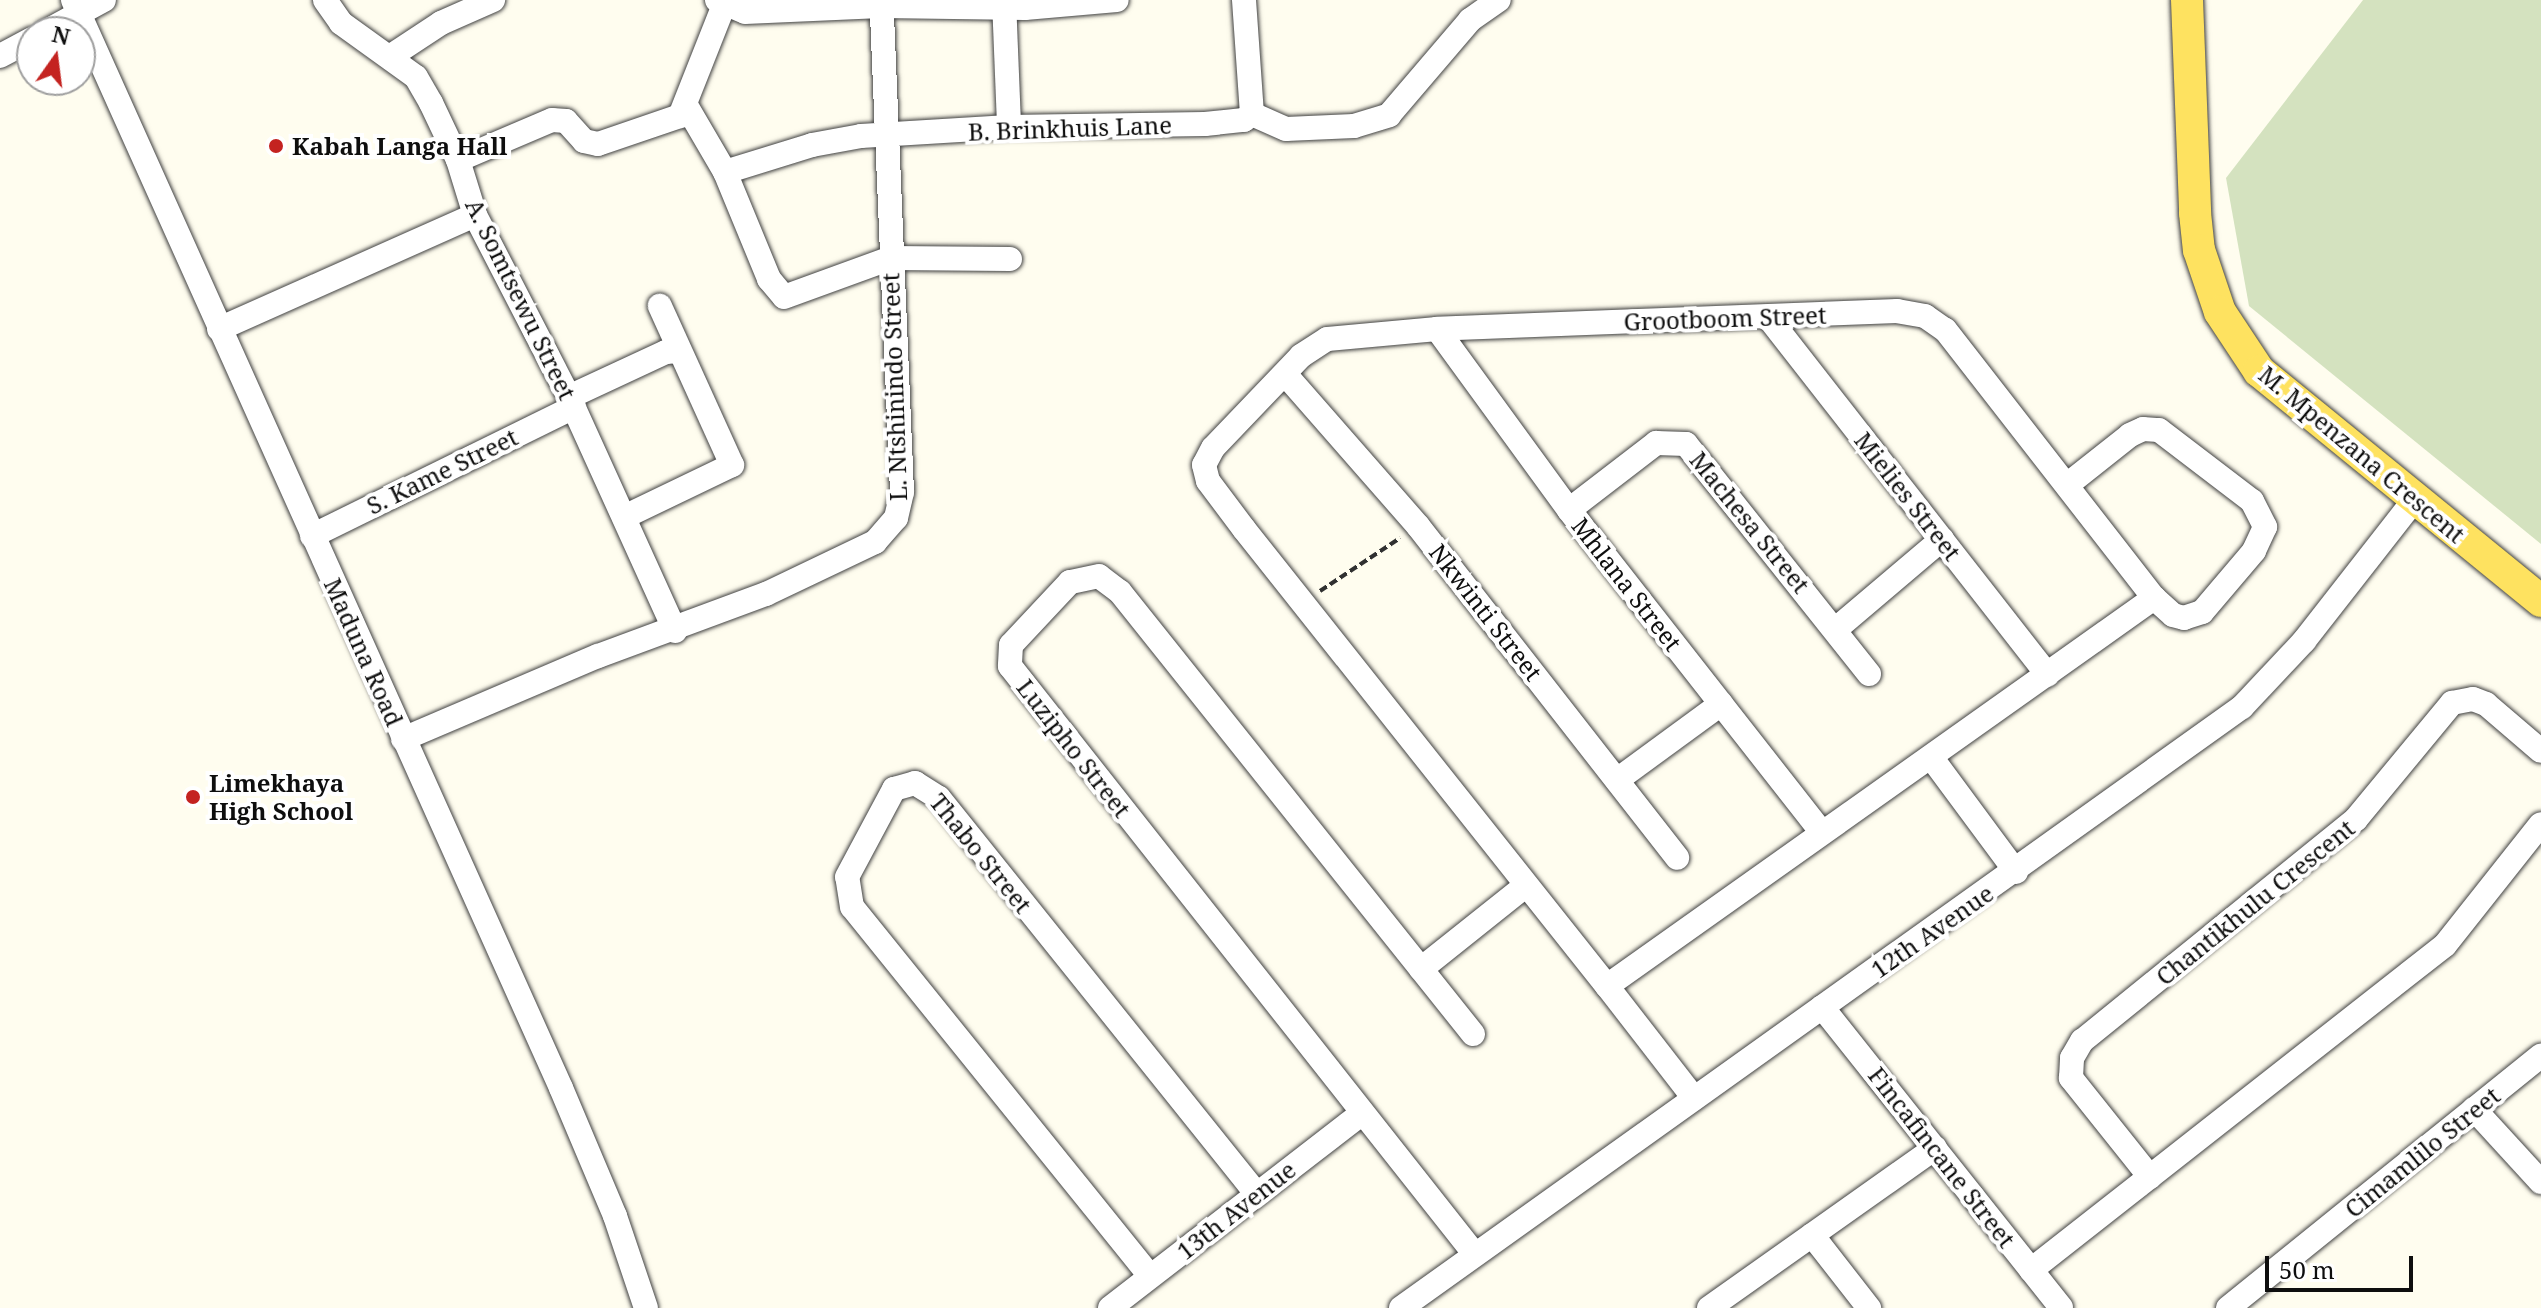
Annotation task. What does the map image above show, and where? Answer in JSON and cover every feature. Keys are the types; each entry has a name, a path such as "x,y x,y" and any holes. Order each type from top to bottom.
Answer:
{"main road":[{"name":"M. Mpenzana Crescent","path":"2187,0 2195,213 2199,250 2220,312 2259,371 2541,601"}],"street":[{"path":"75,7 104,0"},
{"name":"A. Somtsewu Street","path":"325,0 341,23 391,56 416,77 458,160 475,215 571,402 675,631"},
{"path":"391,56 441,23 493,0"},
{"path":"458,160 552,120 566,121 584,141 598,144 667,123 687,107 720,3 745,12 881,3 1004,4 1117,0"},
{"path":"1244,0 1252,114 1286,129 1354,126 1389,115 1470,20 1499,0"},
{"name":"L. Ntshinindo Street","path":"403,739 598,656 675,631 852,554 875,542 896,518 902,492 881,3"},
{"path":"1004,4 1009,127"},
{"name":"Maduna Road","path":"75,7 561,1088 615,1216 646,1308"},
{"path":"687,107 725,172 769,279 784,297 891,258 1010,259"},
{"name":"B. Brinkhuis Lane","path":"725,172 812,145 1009,127 1205,124 1244,120 1252,114"},
{"path":"219,329 475,215"},
{"path":"624,517 732,465 660,306"},
{"name":"Grootboom Street","path":"1694,1098 1303,603 1204,472 1213,448 1285,374 1327,339 1437,329 1897,311 1935,320 2154,598"},
{"name":"Mielies Street","path":"1768,317 2048,675"},
{"name":"Mhlana Street","path":"1437,329 1569,510 1822,833"},
{"name":"S. Kame Street","path":"312,536 666,352 679,351"},
{"name":"Nkwinti Street","path":"1285,374 1418,526 1677,858"},
{"path":"1607,986 2154,598 2173,615 2184,618 2202,612 2254,551 2265,527 2262,512 2177,441 2151,428 2130,435 2067,485"},
{"name":"Machesa Street","path":"1569,510 1656,443 1686,444 1869,674"},
{"name":"12th Avenue","path":"1401,1308 1473,1252 2016,872 2242,707 2304,641 2414,500"},
{"path":"1836,629 1942,539"},
{"name":"Luzipho Street","path":"1473,1034 1107,580 1086,576 1070,582 1015,640 1010,666 1473,1252"},
{"name":"Chantikhulu Crescent","path":"2150,1177 2071,1078 2073,1052 2082,1041 2356,819 2452,703 2473,699 2486,704 2541,751"},
{"path":"1617,780 1721,704"},
{"path":"1931,757 2016,872"},
{"name":"Thabo Street","path":"1150,1276 852,907 847,877 894,789 915,783 934,792 1256,1193"},
{"path":"2031,1270 2445,945 2541,824"},
{"path":"1421,969 1525,886"},
{"name":"Fincafincane Street","path":"1822,1007 2061,1308"},
{"name":"Cimamlilo Street","path":"2228,1308 2541,1055"},
{"path":"2474,1109 2541,1182"},
{"name":"13th Avenue","path":"1110,1308 1362,1113"},
{"path":"1709,1308 1935,1148"},
{"path":"1812,1235 1869,1308"}],"path":[{"path":"1303,603 1418,526"}],"green space":[{"path":"2363,0 2541,0 2541,544 2249,306 2226,178"}],"place":[{"name":"Kabah Langa Hall","path":"276,146"},
{"name":"Limekhaya High School","path":"193,797"}]}
